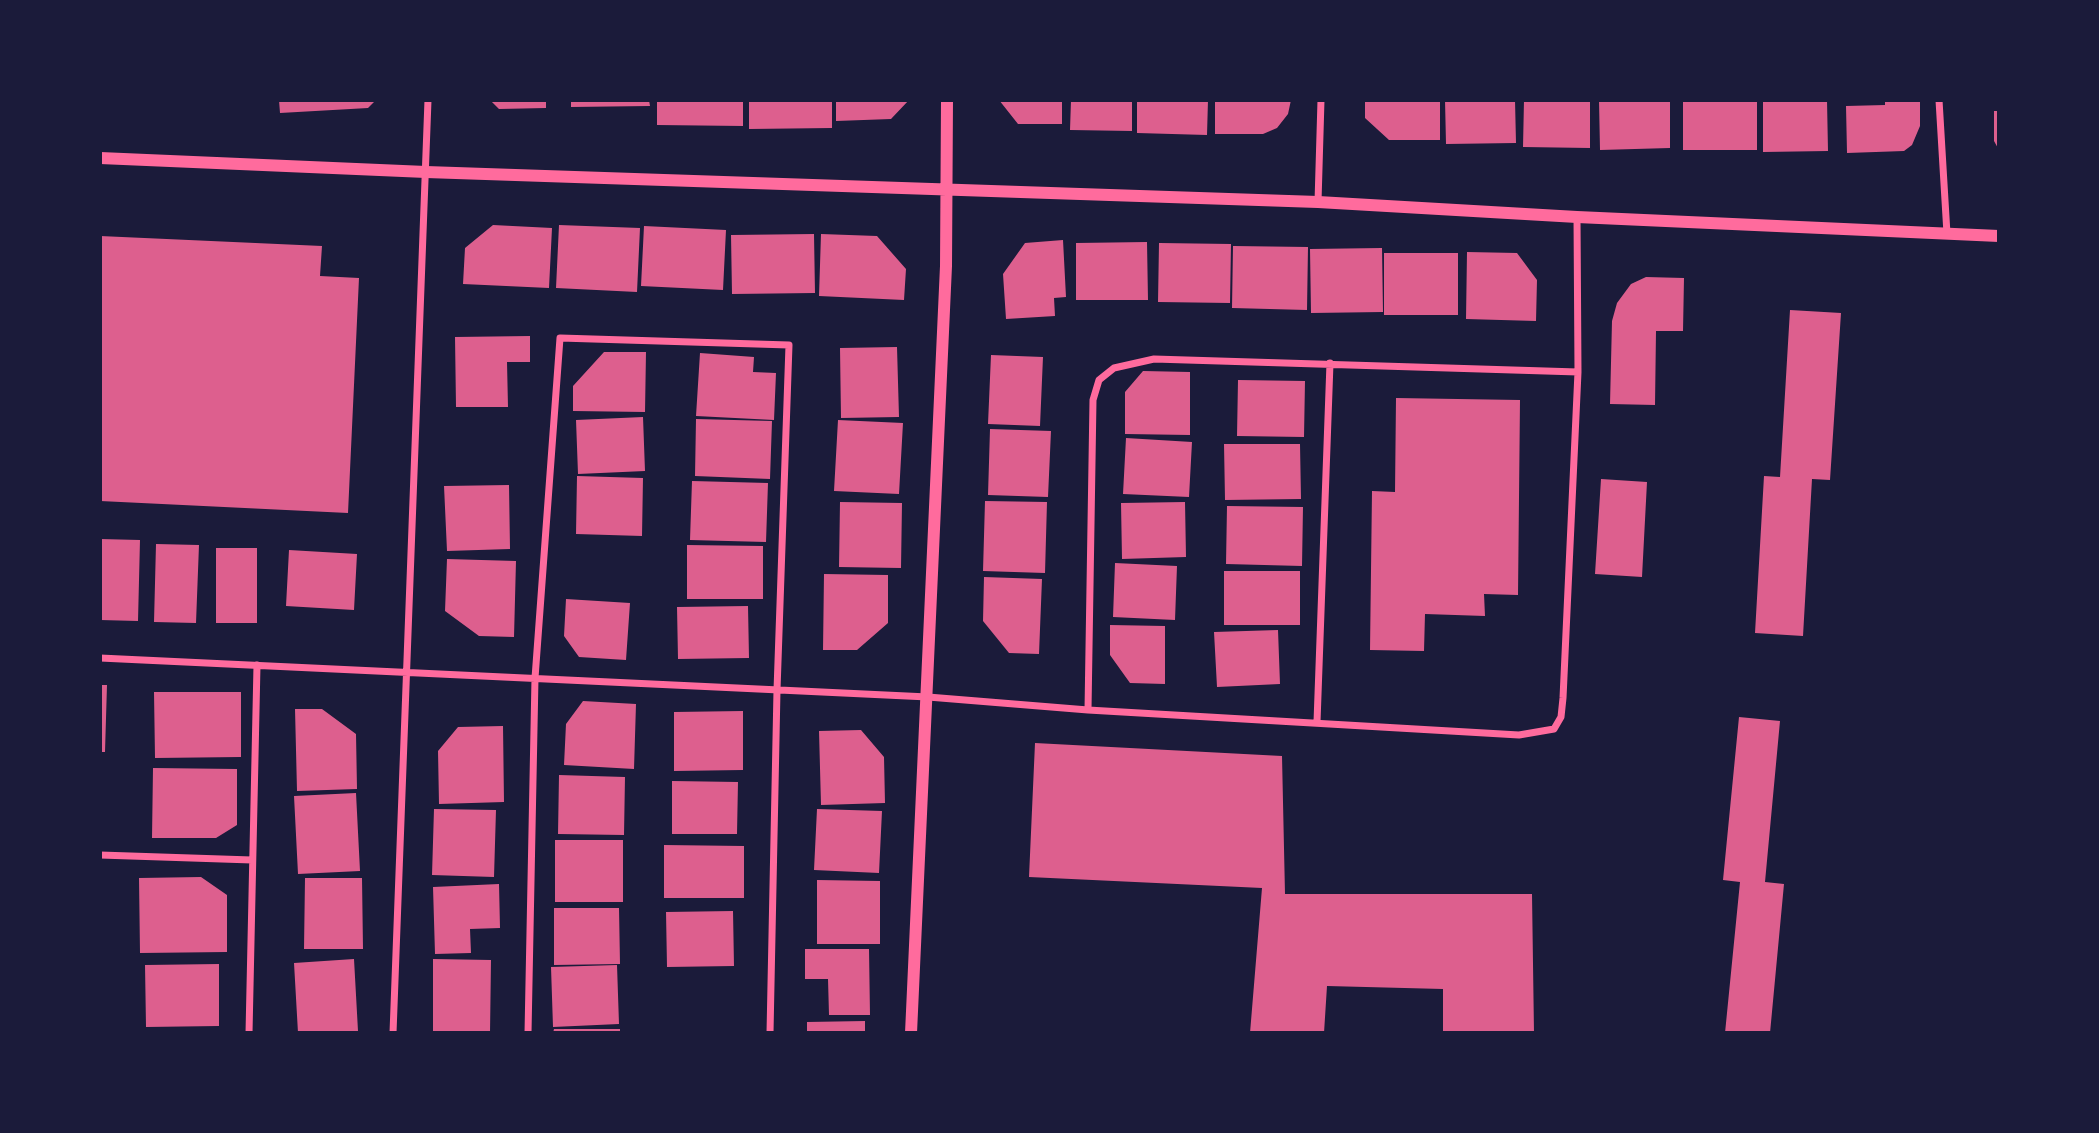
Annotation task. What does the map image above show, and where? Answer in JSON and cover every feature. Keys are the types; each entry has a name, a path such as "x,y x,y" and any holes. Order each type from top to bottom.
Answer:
{"street":[{"path":"393,1033 428,100"},
{"path":"911,1033 946,266 947,100"},
{"path":"1318,202 1321,100"},
{"path":"1939,100 1947,234"},
{"path":"100,158 426,172 1318,202 1999,236"},
{"path":"100,658 928,697 1088,710 1520,735 1554,729 1561,717 1563,698 1578,372 1577,217"},
{"path":"528,1033 535,678 560,338 789,345 777,690 770,1033"},
{"path":"1088,710 1093,400 1099,380 1114,368 1154,359 1578,372"},
{"path":"1317,722 1330,363"},
{"path":"249,1033 257,665"},
{"path":"100,855 253,860"}],"building":[{"path":"279,100 376,100 368,108 280,113"},
{"path":"490,100 546,100 546,108 499,109"},
{"path":"571,100 649,100 650,106 571,107"},
{"path":"657,100 743,100 743,126 657,125"},
{"path":"749,100 832,100 832,128 749,129"},
{"path":"836,100 909,100 891,119 836,121"},
{"path":"999,100 1062,100 1062,124 1018,124"},
{"path":"1071,100 1132,100 1132,131 1070,130"},
{"path":"1137,100 1208,100 1207,135 1137,133"},
{"path":"1215,100 1291,100 1288,114 1277,128 1263,134 1215,134"},
{"path":"1365,100 1440,100 1440,140 1389,140 1365,118"},
{"path":"1445,100 1515,100 1516,143 1446,144"},
{"path":"1524,100 1590,100 1590,148 1523,147"},
{"path":"1599,100 1670,100 1670,148 1600,150"},
{"path":"1683,100 1757,100 1757,150 1683,150"},
{"path":"1763,100 1827,100 1828,151 1763,152"},
{"path":"1885,100 1920,100 1920,126 1912,145 1904,151 1847,153 1846,106 1885,105"},
{"path":"1994,111 1999,111 1999,150 1994,141"},
{"path":"493,225 552,228 549,288 463,284 465,248"},
{"path":"559,225 640,228 637,292 556,288"},
{"path":"644,226 726,230 723,290 641,286"},
{"path":"814,234 815,293 732,294 731,235"},
{"path":"821,234 877,236 906,269 904,300 819,296"},
{"path":"100,236 322,246 320,276 359,278 348,513 100,501"},
{"path":"1063,240 1066,297 1054,298 1055,316 1006,319 1003,274 1025,243"},
{"path":"1147,242 1148,300 1076,300 1076,243"},
{"path":"1159,243 1231,244 1230,303 1158,302"},
{"path":"1233,246 1308,247 1307,310 1232,308"},
{"path":"1382,248 1383,312 1311,313 1310,249"},
{"path":"1467,252 1517,253 1537,280 1536,321 1466,319"},
{"path":"1384,253 1458,253 1458,315 1384,315"},
{"path":"1646,277 1684,278 1683,331 1656,331 1655,405 1610,404 1612,321 1617,303 1631,284"},
{"path":"1790,310 1841,313 1830,480 1812,479 1803,636 1755,633 1764,476 1780,477"},
{"path":"530,336 530,362 507,362 508,407 456,407 455,337"},
{"path":"897,347 899,417 841,418 840,348"},
{"path":"604,352 646,352 645,412 573,411 573,386"},
{"path":"700,353 754,357 753,372 776,373 774,420 696,416"},
{"path":"991,355 1043,357 1040,426 988,424"},
{"path":"1143,371 1190,372 1190,435 1125,434 1125,392"},
{"path":"1238,380 1305,381 1304,437 1237,436"},
{"path":"1396,398 1520,400 1518,595 1484,594 1485,616 1425,614 1424,651 1370,650 1372,491 1395,492"},
{"path":"643,417 645,471 578,474 576,420"},
{"path":"696,419 772,421 770,479 695,476"},
{"path":"838,420 903,423 899,494 834,491"},
{"path":"990,429 1051,431 1048,497 988,495"},
{"path":"1126,438 1192,442 1189,497 1123,494"},
{"path":"1224,444 1300,444 1301,499 1225,500"},
{"path":"577,476 643,478 642,536 576,534"},
{"path":"1601,479 1647,482 1642,577 1595,574"},
{"path":"692,481 768,483 766,542 690,540"},
{"path":"509,485 510,549 447,551 444,486"},
{"path":"985,501 1047,502 1045,573 983,571"},
{"path":"840,502 902,503 901,568 839,567"},
{"path":"1185,502 1186,557 1122,559 1121,503"},
{"path":"1227,506 1303,507 1302,566 1226,564"},
{"path":"100,539 140,540 138,621 100,620"},
{"path":"156,544 199,545 196,623 154,622"},
{"path":"687,545 763,546 763,599 687,599"},
{"path":"216,548 257,548 257,623 216,623"},
{"path":"289,550 357,554 354,610 286,606"},
{"path":"447,559 516,561 514,637 479,636 445,611"},
{"path":"1115,563 1177,566 1175,620 1113,617"},
{"path":"1224,571 1300,571 1300,625 1224,625"},
{"path":"824,574 888,575 888,623 857,650 823,650"},
{"path":"984,577 1042,579 1039,654 1009,653 983,621"},
{"path":"566,599 630,603 626,660 579,657 564,636"},
{"path":"748,606 749,658 678,659 677,607"},
{"path":"1110,625 1165,626 1165,684 1130,683 1110,655"},
{"path":"1278,630 1280,684 1217,687 1214,632"},
{"path":"100,685 107,685 105,752 100,752"},
{"path":"154,692 241,692 241,757 155,758"},
{"path":"583,701 636,704 634,769 564,765 566,724"},
{"path":"295,709 322,709 356,734 357,789 297,791"},
{"path":"743,711 743,770 674,771 674,712"},
{"path":"1739,717 1780,721 1765,882 1784,884 1770,1033 1725,1033 1740,882 1723,880"},
{"path":"503,726 504,802 439,804 438,751 458,727"},
{"path":"861,730 884,757 885,803 821,805 819,731"},
{"path":"1035,743 1282,756 1285,894 1532,894 1534,1033 1443,1033 1443,989 1327,986 1324,1033 1250,1033 1262,888 1029,877"},
{"path":"153,768 237,769 237,825 216,838 152,838"},
{"path":"559,775 625,777 624,835 558,834"},
{"path":"672,781 738,782 737,834 672,834"},
{"path":"356,793 360,871 298,874 294,796"},
{"path":"434,809 496,810 494,877 432,875"},
{"path":"817,809 882,811 879,873 814,870"},
{"path":"555,840 623,840 623,902 555,902"},
{"path":"664,845 744,846 744,898 664,898"},
{"path":"201,877 227,895 227,952 140,953 139,878"},
{"path":"305,878 362,878 363,949 304,949"},
{"path":"817,880 880,881 880,944 817,944"},
{"path":"499,884 500,928 470,929 471,953 435,954 433,887"},
{"path":"554,908 619,908 620,964 554,965"},
{"path":"733,911 734,966 667,967 666,912"},
{"path":"805,949 869,949 870,1015 829,1015 828,979 805,979"},
{"path":"354,959 358,1031 298,1033 294,963"},
{"path":"433,959 491,960 490,1033 433,1033"},
{"path":"219,964 219,1026 146,1027 145,965"},
{"path":"617,965 619,1024 553,1027 551,967"},
{"path":"865,1021 865,1033 807,1033 807,1022"},
{"path":"554,1029 620,1029 620,1033 553,1033"}]}
